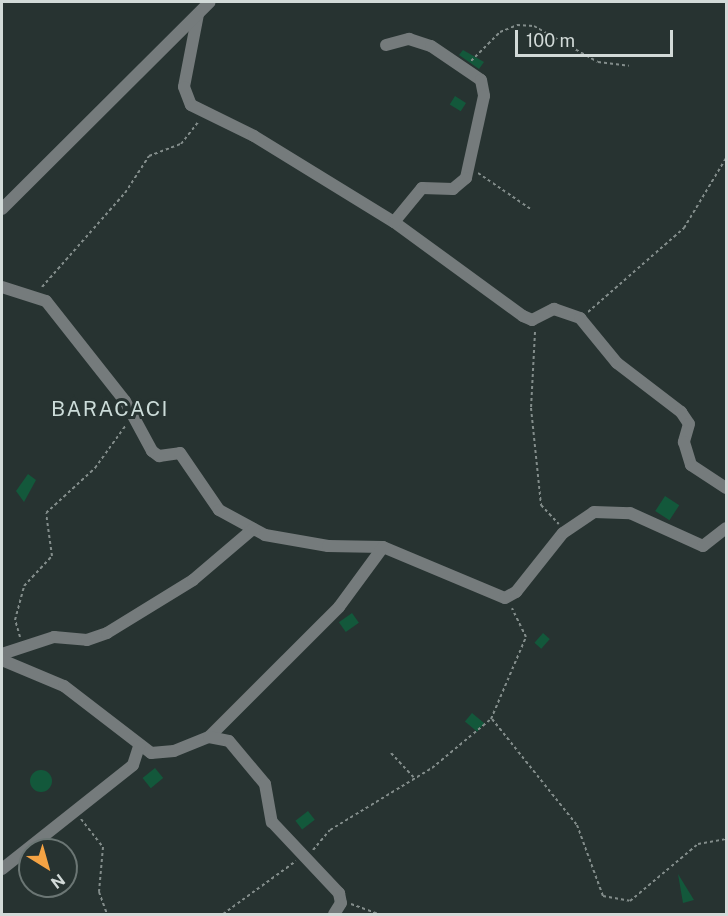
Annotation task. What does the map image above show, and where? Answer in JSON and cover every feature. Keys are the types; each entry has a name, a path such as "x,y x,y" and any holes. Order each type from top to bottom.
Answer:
{"street":[{"path":"2,209 210,2"},
{"path":"198,14 184,96 205,114 254,136 394,222 532,320 554,309 580,318 617,363 681,412 689,424 684,442 691,465 726,488"},
{"path":"386,45 398,39 422,42 466,68 481,80 484,96 471,168 453,189 422,188 394,222"},
{"path":"2,287 38,295 59,313 134,417 152,451 159,456 180,453 219,510 253,529 293,542 383,547 505,598 567,530 594,512 615,508 703,546 726,528"},
{"path":"2,654 54,638 87,640 107,633 193,580 253,529"},
{"path":"2,660 64,686 139,746 152,753 174,751 209,737 339,607 383,547"},
{"path":"209,737 229,741 265,784 272,822 316,864 341,903 334,915"},
{"path":"2,869 80,810 133,765 139,746"}],"path":[{"path":"466,68 482,48 517,25 534,26 598,62 629,66"},
{"path":"38,295 125,193 149,156 181,144 205,114"},
{"path":"580,318 684,228 726,158"},
{"path":"471,168 532,210"},
{"path":"532,320 538,346 531,408 541,505 567,530"},
{"path":"25,646 15,620 24,586 52,556 46,513 95,468 134,417"},
{"path":"316,864 312,853 319,839 415,779 492,719 526,637 505,598"},
{"path":"492,719 577,825 603,896 630,901 698,844 726,839"},
{"path":"391,753 415,779"},
{"path":"80,810 86,831 103,848 99,892 107,915"},
{"path":"223,915 306,854"},
{"path":"341,903 364,905 378,915"}],"building":[{"path":"463,50 484,62 479,69 459,55"},
{"path":"455,96 466,103 461,111 450,104"},
{"path":"28,474 36,480 24,502 16,491"},
{"path":"665,496 679,505 669,520 655,511"},
{"path":"352,613 359,623 346,632 339,622"},
{"path":"543,633 550,639 541,649 534,643"},
{"path":"472,713 484,723 477,732 465,721"},
{"path":"155,768 163,778 151,788 143,778"},
{"path":"41,770 51,777 52,781 45,791 41,792 31,785 30,781 37,771"},
{"path":"308,811 315,820 302,830 295,821"},
{"path":"678,874 694,900 683,903"}],"district":[{"name":"BARACACI","path":"110,409"}]}
